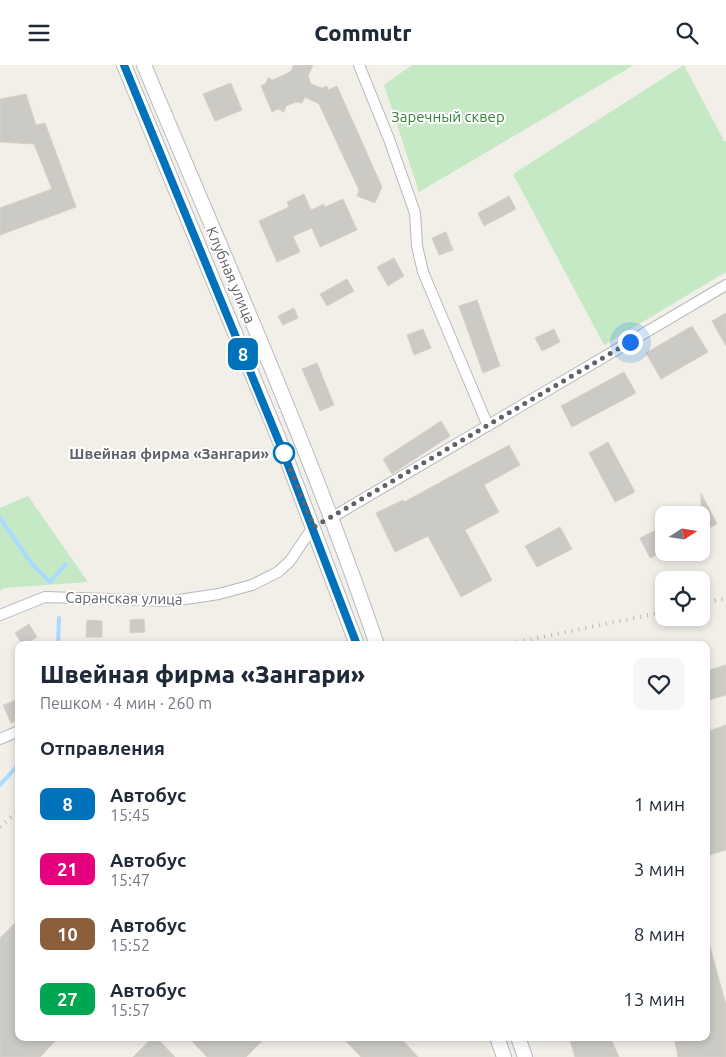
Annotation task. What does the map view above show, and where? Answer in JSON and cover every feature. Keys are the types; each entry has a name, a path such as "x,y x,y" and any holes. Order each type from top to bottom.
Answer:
{"main road":[{"name":"Клубная улица","path":"124,65 314,527 356,641"},
{"name":"Клубная улица","path":"144,65 331,518 376,641"},
{"path":"314,527 331,518"},
{"path":"498,1041 504,1057"},
{"path":"519,1041 525,1057"}],"street":[{"path":"359,65 390,139 416,213 416,246 423,272 488,426"},
{"path":"331,518 726,285"},
{"name":"Саранская улица","path":"0,615 45,597 172,601 219,594 252,585 278,572 290,561 314,527"},
{"path":"0,739 15,733"}],"green space":[{"name":"Заречный сквер","path":"412,65 634,65 419,192 384,85"},
{"path":"684,65 724,141 726,141 726,272 604,345 513,174"},
{"path":"28,496 88,582 4,588 0,591 0,508"}],"building":[{"path":"294,65 313,65 308,76 311,84 322,88 327,86 328,90 337,86 382,187 375,203 357,196 359,190 319,104 305,97 302,103 296,102 286,106 284,112 278,109 272,112 261,86 266,83 268,78 273,80 290,72"},
{"path":"231,83 242,110 215,121 203,94"},
{"path":"26,94 36,125 45,123 76,207 0,235 0,208 52,189 34,144 0,142 0,99"},
{"path":"304,194 311,210 324,204 325,207 343,199 357,230 320,247 312,228 293,236 300,252 277,262 259,221 289,207 287,202"},
{"path":"509,196 516,209 484,226 478,213"},
{"path":"446,232 453,250 439,255 432,238"},
{"path":"394,258 404,276 388,286 377,267"},
{"path":"347,279 354,291 327,306 320,294"},
{"path":"477,300 500,366 483,373 459,306"},
{"path":"294,308 298,318 283,325 278,316"},
{"path":"726,313 726,346 712,321"},
{"path":"692,326 708,352 661,379 646,353"},
{"path":"423,329 431,348 414,355 407,335"},
{"path":"554,329 560,342 542,351 535,338"},
{"path":"317,363 334,405 320,411 302,369"},
{"path":"624,372 636,393 572,427 561,406"},
{"path":"441,421 450,436 392,474 383,459"},
{"path":"608,442 635,492 615,502 589,453"},
{"path":"509,445 520,465 484,485 499,512 465,530 492,580 461,597 428,536 395,552 376,513 403,500 404,502"},
{"path":"701,493 708,506 701,506"},
{"path":"710,510 717,524 710,528"},
{"path":"560,527 572,549 537,567 525,546"},
{"path":"655,530 655,556 650,558 640,538"},
{"path":"144,619 145,632 130,633 130,620"},
{"path":"87,620 102,621 102,637 86,637"},
{"path":"29,624 37,637 30,641 20,641 15,633"},
{"path":"726,665 726,695 710,700 710,670"},
{"path":"15,700 15,721 11,723 3,705"},
{"path":"726,725 726,850 710,855 710,731"},
{"path":"15,923 15,1041 55,1041 40,1057 0,1057 0,938"},
{"path":"710,947 726,1005 726,1057 678,1057 675,1041 710,1041"},
{"path":"149,1041 160,1041 175,1057 133,1057"},
{"path":"192,1041 262,1041 246,1057 207,1057"},
{"path":"346,1041 404,1041 418,1057 361,1057"},
{"path":"570,1041 612,1041 619,1057 575,1057"}],"waterway":[{"path":"0,518 32,564 50,582 66,564"},
{"path":"58,641 59,618"},
{"path":"0,785 15,768"}],"railway":[{"path":"710,602 726,598"},
{"path":"523,641 655,614"},
{"path":"0,827 15,814"}],"bus line":[{"name":"8","path":"124,65 282,449 356,641"}],"place":[{"name":"Швейная фирма «Зангари»","path":"284,453"}],"route":[{"path":"284,453 282,449 314,527 630,342"}]}
